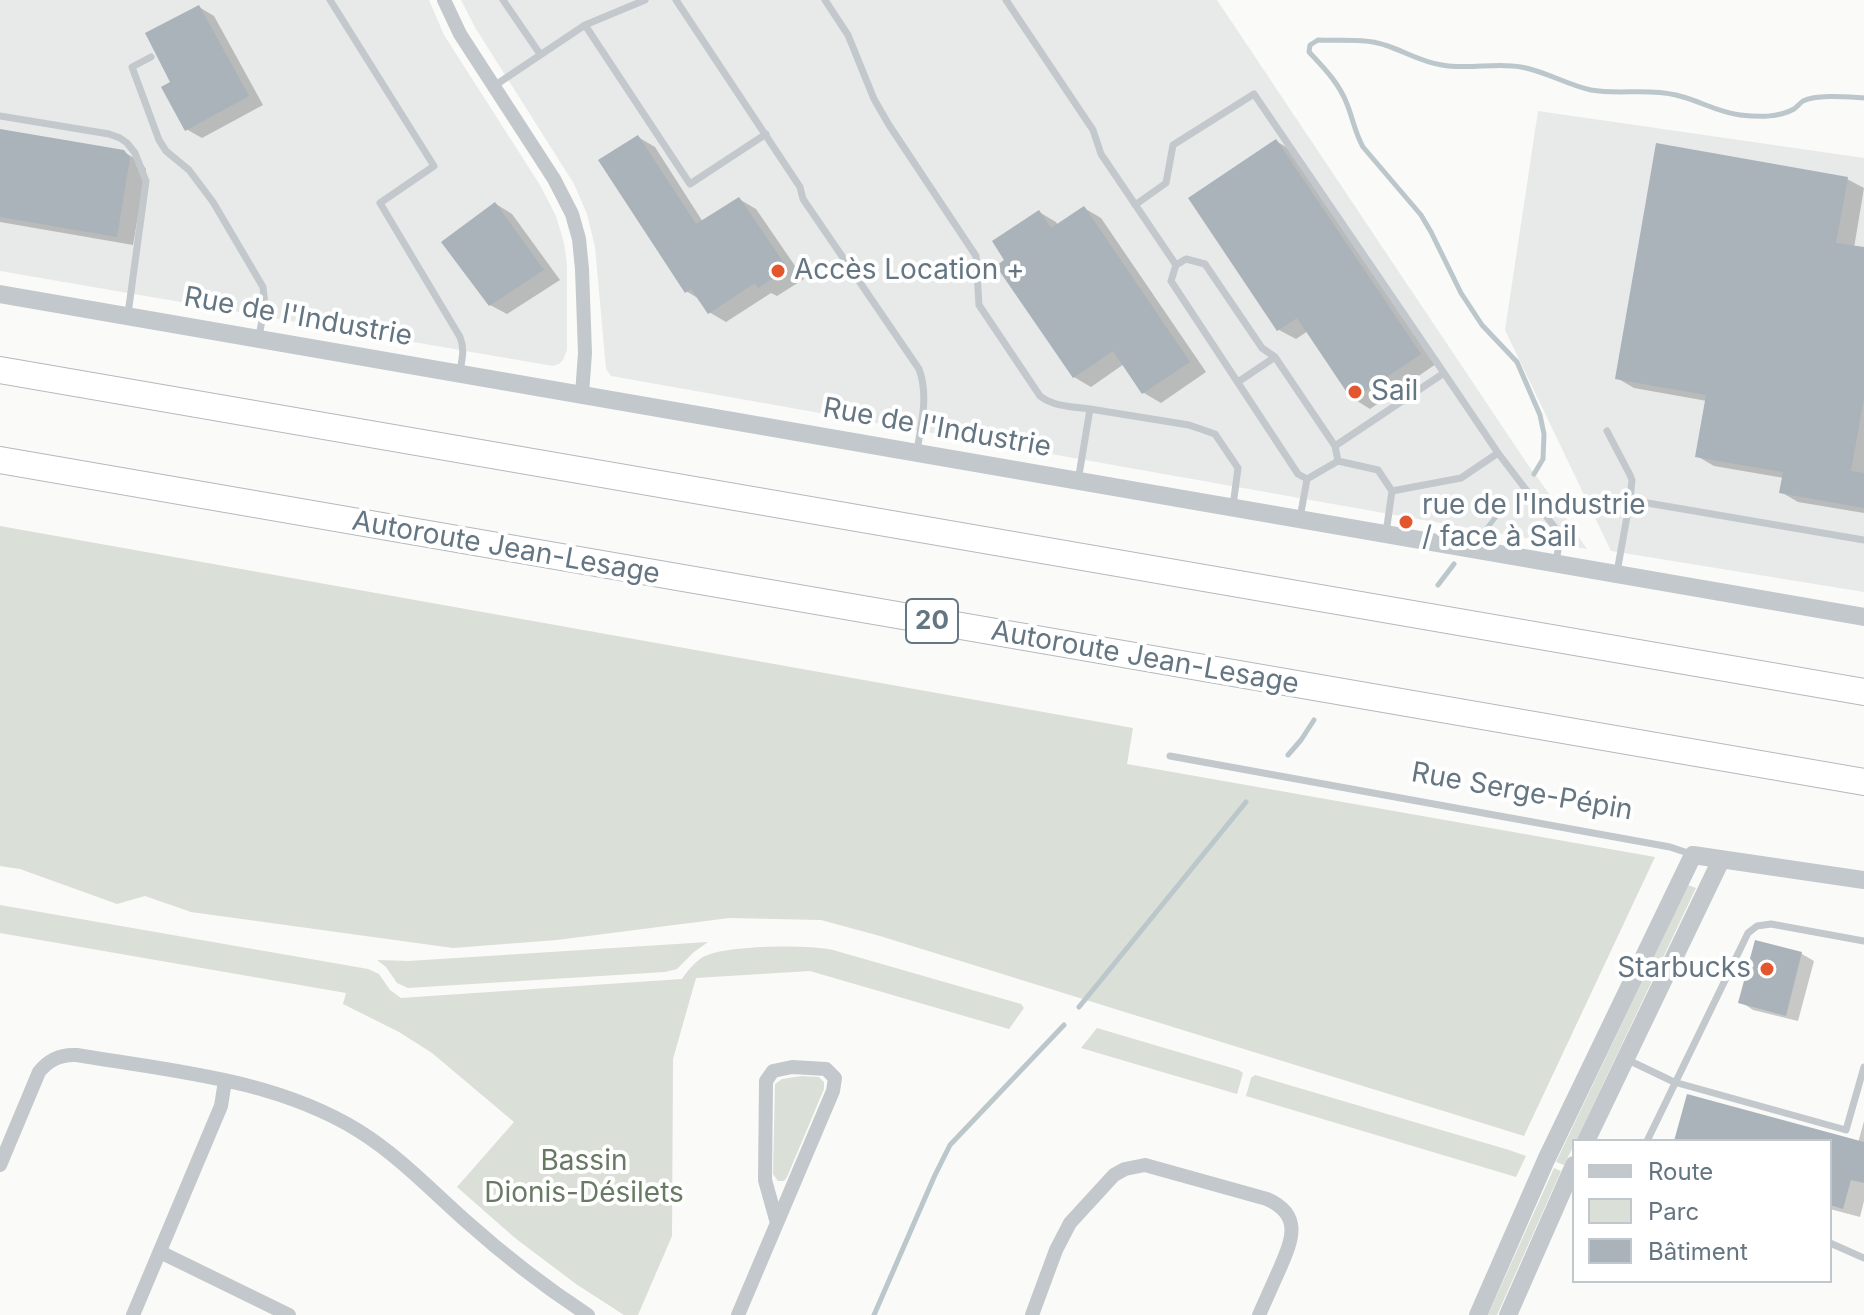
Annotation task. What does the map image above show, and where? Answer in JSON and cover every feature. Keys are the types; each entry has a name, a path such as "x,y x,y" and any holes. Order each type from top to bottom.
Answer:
{"highway":[{"path":"0,370 1864,692"},
{"name":"Autoroute Jean-Lesage","path":"0,460 1864,782"}],"street":[{"path":"444,0 454,24 561,191 576,227 584,295 585,367 582,394"},
{"name":"Rue de l'Industrie","path":"0,294 1864,617"},
{"path":"1478,1315 1546,1160 1693,855"},
{"name":"Rue Serge-Pépin","path":"1693,855 1864,880"},
{"path":"1587,1139 1721,860"},
{"path":"0,1165 39,1072 61,1056 77,1055 249,1086 300,1102 361,1132 406,1166 513,1262 588,1315"},
{"path":"738,1315 777,1223 835,1085 834,1075 826,1069 780,1068 770,1073 766,1081 765,1180 777,1223"},
{"path":"133,1315 221,1106 225,1081"},
{"path":"1032,1315 1056,1250 1070,1223 1114,1175 1145,1165 1267,1199 1285,1211 1291,1226 1291,1241 1259,1315"},
{"path":"1508,1315 1572,1170"},
{"path":"160,1252 289,1315"}],"lane":[{"path":"330,0 434,166 380,203 460,337 463,352 459,373"},
{"path":"503,0 540,54"},
{"path":"493,86 585,25 645,0"},
{"path":"676,0 800,187 803,199 919,369 924,397 916,453"},
{"path":"825,0 848,35 874,99 889,125 976,256 979,305 1040,396 1054,404 1189,425 1215,434 1238,468 1232,508"},
{"path":"1006,0 1093,130 1101,154 1176,265"},
{"path":"585,25 690,184 766,134"},
{"path":"151,57 132,67 145,107 166,151 189,170 213,202 263,287 265,305 259,339"},
{"path":"1135,205 1166,183 1173,145 1254,94 1498,453 1556,529 1559,542 1556,564"},
{"path":"0,116 109,134 127,143 135,153 146,181 127,316"},
{"path":"1307,479 1298,474 1171,281 1176,265 1186,259 1205,264 1262,348 1275,357 1335,446 1338,461"},
{"path":"1238,382 1275,357"},
{"path":"1335,446 1444,373"},
{"path":"1078,481 1090,409"},
{"path":"1607,431 1632,480 1617,575"},
{"path":"1392,491 1461,478 1498,453"},
{"path":"1307,479 1338,461 1378,470 1392,491 1385,535"},
{"path":"1300,520 1307,479"},
{"path":"1630,500 1864,540"},
{"name":"Rue Serge-Pépin","path":"1170,756 1670,847 1693,855"},
{"path":"1648,1139 1744,938 1752,929 1771,924 1864,941"},
{"path":"1626,1059 1674,1082 1846,1130 1864,1067"},
{"path":"1832,1244 1864,1258"}],"shaded area":[{"path":"0,0 429,0 444,35 540,185 556,216 567,265 567,350 563,360 553,366 0,271"},
{"path":"461,0 1217,0 1587,549 611,376 606,369 595,247 587,214 574,184"},
{"path":"1538,111 1864,158 1864,592 1611,551 1505,330"}],"green space":[{"path":"0,526 1133,728 1127,764 1655,857 1524,1136 821,920 729,918 557,940 453,948 191,912 145,896 117,904 20,869 0,866"},
{"path":"1688,885 1696,888 1577,1139 1572,1139 1572,1149 1564,1165 1556,1162"},
{"name":"Bassin Dionis-Désilets","path":"0,905 368,969 379,974 390,990 401,998 682,979 697,961 714,953 787,946 833,950 1021,1004 1024,1008 1009,1029 810,971 696,978 673,1059 672,1236 638,1315 624,1315 515,1238 457,1187 514,1122 432,1053 399,1032 343,1004 346,993 0,933"},
{"path":"708,942 677,969 665,972 408,988 397,983 377,960 409,961"},
{"path":"1097,1028 1239,1070 1243,1073 1237,1094 1081,1048"},
{"path":"1255,1075 1526,1156 1516,1177 1246,1096 1251,1078"},
{"path":"819,1077 824,1082 824,1089 787,1177 784,1181 778,1181 773,1174 775,1084 782,1079"},
{"path":"1554,1168 1561,1171 1497,1315 1488,1315"}],"building":[{"path":"199,5 249,96 185,131 161,87 170,82 145,33"},
{"path":"0,129 124,150 130,158 117,237 0,217"},
{"path":"638,135 696,224 739,197 788,269 758,288 755,283 708,314 691,289 685,293 598,160"},
{"path":"1276,139 1421,354 1352,400 1297,318 1277,331 1188,198"},
{"path":"1656,143 1848,177 1836,243 1864,247 1864,398 1851,471 1864,473 1864,508 1779,493 1783,472 1695,457 1706,395 1615,379"},
{"path":"495,202 544,270 489,306 441,242"},
{"path":"1084,206 1190,362 1142,394 1113,351 1073,378 996,266 1004,260 992,241 1039,210 1051,228"},
{"path":"1755,940 1802,952 1786,1016 1738,1003"},
{"path":"1687,1094 1864,1142 1864,1183 1851,1180 1843,1209 1832,1206 1832,1139 1675,1139"}],"waterway":[{"path":"1534,474 1543,459 1544,434 1540,415 1517,362 1482,325 1461,293 1421,215 1363,147 1344,96 1309,52 1310,45 1318,40 1369,41 1434,64 1521,67 1591,90 1665,93 1747,116 1781,114 1816,97 1864,98"},
{"path":"1484,532 1505,505"},
{"path":"1438,585 1454,564"},
{"path":"1288,755 1314,720"},
{"path":"1079,1007 1246,802"},
{"path":"874,1315 950,1145 1064,1025"}],"place":[{"name":"Accès Location +","path":"778,271"},
{"name":"Sail","path":"1355,392"},
{"name":"rue de l'Industrie / face à Sail","path":"1406,522"},
{"name":"Starbucks","path":"1767,969"}]}
